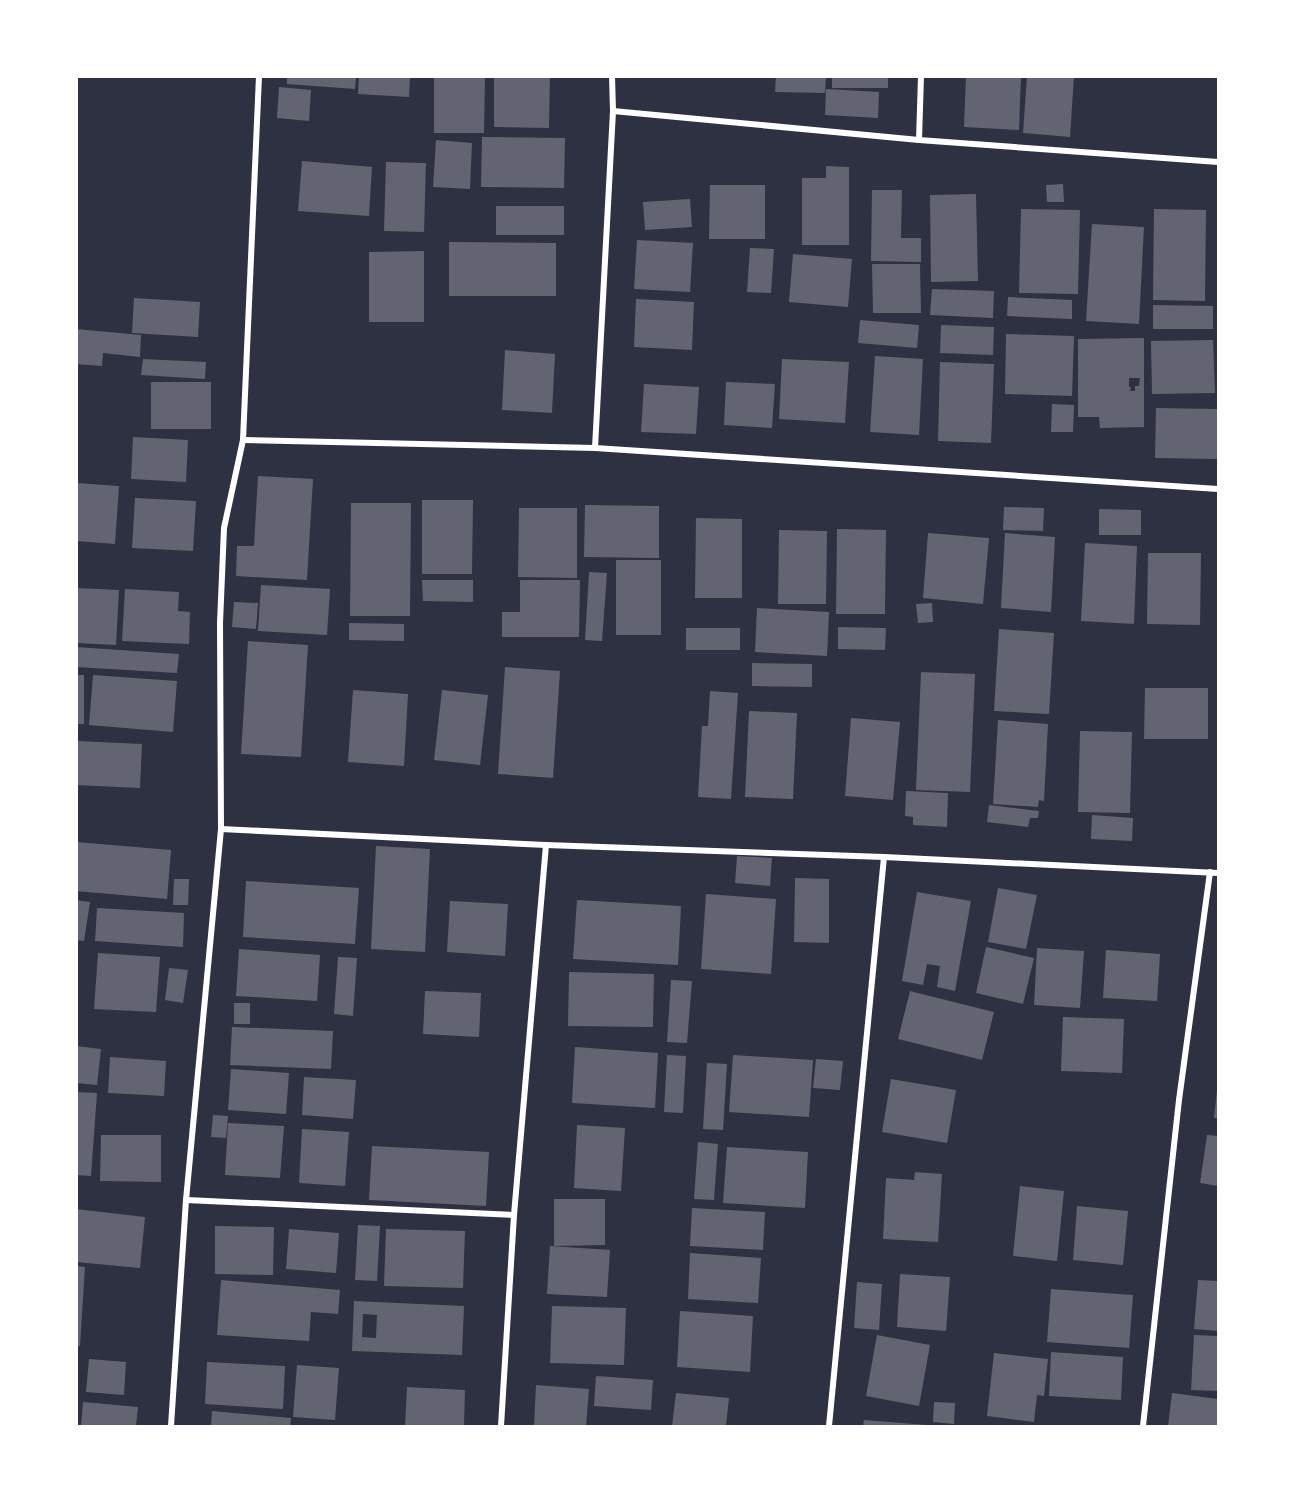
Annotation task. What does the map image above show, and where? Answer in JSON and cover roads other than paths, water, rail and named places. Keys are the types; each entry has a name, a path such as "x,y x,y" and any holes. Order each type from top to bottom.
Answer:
{"street":[{"path":"171,1426 186,1200 220,830 220,623 224,528 243,440 259,76"},
{"path":"595,448 613,111 612,76"},
{"path":"919,140 921,76"},
{"path":"613,111 919,140 1218,162"},
{"path":"243,440 595,448 1218,489"},
{"path":"220,830 1218,873"},
{"path":"501,1426 514,1215 546,845"},
{"path":"829,1426 884,857"},
{"path":"1143,1426 1179,1100 1210,872"},
{"path":"186,1200 514,1215"}]}
